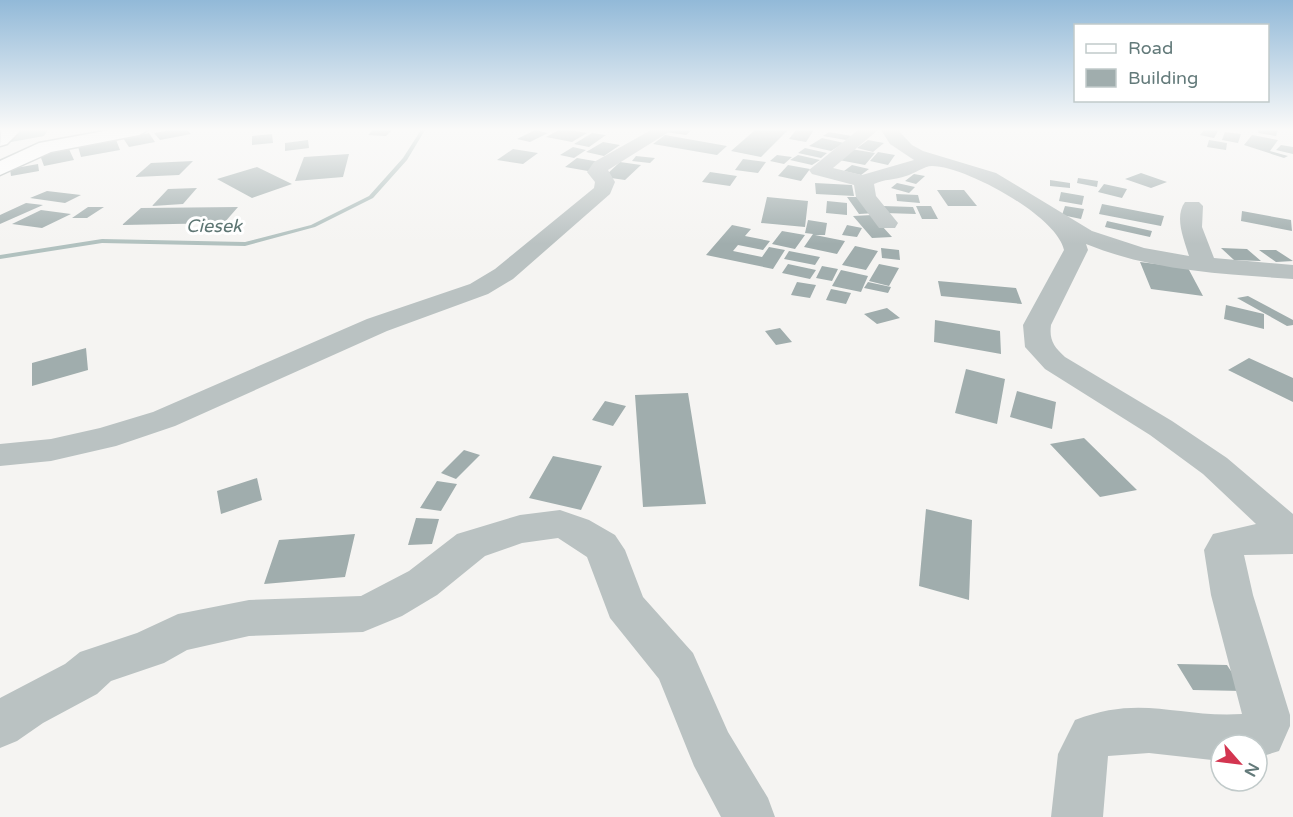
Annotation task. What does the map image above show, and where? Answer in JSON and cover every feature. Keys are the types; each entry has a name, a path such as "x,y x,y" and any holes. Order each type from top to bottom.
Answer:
{"street":[{"path":"0,454 51,450 104,438 164,419 377,325 489,285 540,246 603,190 605,182 597,172 600,168"},
{"path":"821,168 819,170 864,182 874,176 910,168"},
{"path":"959,168 984,175 1053,218 1107,244 1204,264 1293,272"},
{"path":"864,182 866,197 887,223"},
{"path":"1192,206 1191,227 1204,264"},
{"path":"1053,218 1073,237 1076,250 1037,325 1035,338 1040,350 1055,363 1161,428 1215,466 1293,537"},
{"path":"0,725 26,707 81,679 96,666 148,649 178,633 249,618 363,614 387,604 423,583 471,545 520,529 560,524 576,530 601,546 611,561 625,606 677,667 711,749 749,817"},
{"path":"1077,817 1083,754 1092,737 1134,728 1225,738 1246,738 1262,734 1266,726 1266,715 1232,595 1223,550 1227,545 1250,539 1293,537"}],"building":[{"path":"39,168 39,171 11,176 10,169"},
{"path":"145,168 186,168 179,175 135,177"},
{"path":"259,168 292,184 252,198 217,179"},
{"path":"300,168 345,168 343,177 295,181"},
{"path":"571,168 592,168 588,171"},
{"path":"613,168 638,168 625,180 604,177"},
{"path":"736,168 762,168 758,173 735,170"},
{"path":"785,168 810,169 801,181 778,176"},
{"path":"848,168 869,169 861,175 844,171"},
{"path":"710,172 737,176 730,186 702,182"},
{"path":"1141,173 1167,182 1151,188 1125,179"},
{"path":"914,174 925,176 916,184 905,181"},
{"path":"1078,178 1098,181 1097,187 1077,183"},
{"path":"1050,180 1070,183 1070,188 1050,186"},
{"path":"815,183 852,185 854,196 816,194"},
{"path":"897,183 915,187 909,193 891,188"},
{"path":"1104,184 1127,189 1122,198 1098,192"},
{"path":"197,188 183,204 152,206 168,189"},
{"path":"937,190 964,190 977,206 948,206"},
{"path":"47,191 81,195 65,203 30,198"},
{"path":"1061,192 1084,196 1082,205 1059,201"},
{"path":"896,194 918,195 920,203 897,201"},
{"path":"767,197 808,201 805,227 761,223"},
{"path":"847,197 863,197 876,213 859,214"},
{"path":"827,201 847,203 847,215 826,213"},
{"path":"26,203 43,205 0,224 0,215"},
{"path":"1102,204 1164,216 1161,226 1099,214"},
{"path":"883,206 913,207 916,214 885,213"},
{"path":"916,206 931,206 938,219 922,219"},
{"path":"1065,206 1084,209 1081,219 1062,215"},
{"path":"88,207 104,207 87,218 72,218"},
{"path":"238,207 224,223 122,225 141,208"},
{"path":"41,210 71,214 42,228 12,224"},
{"path":"1242,211 1291,220 1292,231 1241,221"},
{"path":"872,215 892,237 872,238 853,216"},
{"path":"808,220 827,223 825,235 815,235 845,241 837,254 804,247 813,234 805,233"},
{"path":"1107,221 1152,231 1150,237 1105,227"},
{"path":"732,225 751,229 745,236 770,241 763,250 738,245 733,251 762,257 769,247 785,250 773,269 706,255"},
{"path":"847,225 862,228 857,237 842,235"},
{"path":"782,231 805,235 795,249 772,244"},
{"path":"855,246 878,251 866,270 842,265"},
{"path":"881,248 899,250 900,260 882,258"},
{"path":"1221,248 1247,249 1261,261 1234,260"},
{"path":"1259,250 1276,250 1293,261 1276,262"},
{"path":"789,251 820,257 815,265 784,259"},
{"path":"1140,262 1188,268 1203,296 1151,289"},
{"path":"788,264 816,270 810,279 782,273"},
{"path":"879,264 899,268 889,286 869,281"},
{"path":"822,266 838,269 832,281 816,278"},
{"path":"841,270 868,276 861,292 832,286"},
{"path":"938,281 1016,288 1022,304 941,296"},
{"path":"797,282 816,285 810,298 791,295"},
{"path":"868,282 891,287 888,293 864,288"},
{"path":"831,289 851,293 846,304 826,300"},
{"path":"1248,296 1293,320 1293,325 1287,326 1237,298"},
{"path":"1226,305 1264,314 1264,329 1224,319"},
{"path":"887,308 900,318 877,324 864,314"},
{"path":"935,320 1000,331 1001,354 934,342"},
{"path":"780,328 792,342 776,345 765,331"},
{"path":"86,348 88,370 32,386 32,363"},
{"path":"1249,358 1293,378 1293,402 1228,370"},
{"path":"966,369 1005,379 997,424 955,413"},
{"path":"1017,391 1056,402 1052,429 1010,417"},
{"path":"688,393 706,504 643,507 635,395"},
{"path":"605,401 626,406 613,426 592,420"},
{"path":"1084,438 1137,490 1100,497 1050,444"},
{"path":"464,450 480,455 456,479 441,473"},
{"path":"553,456 602,466 581,510 529,498"},
{"path":"257,478 262,500 221,514 217,491"},
{"path":"437,481 457,484 441,511 420,508"},
{"path":"926,509 972,520 969,600 919,586"},
{"path":"416,518 439,519 432,544 408,545"},
{"path":"355,534 345,577 264,584 279,540"},
{"path":"1177,664 1227,665 1244,691 1193,690"}],"waterway":[{"name":"Ciesek","path":"0,257 102,241 245,244 313,226 371,197 397,168"}]}
